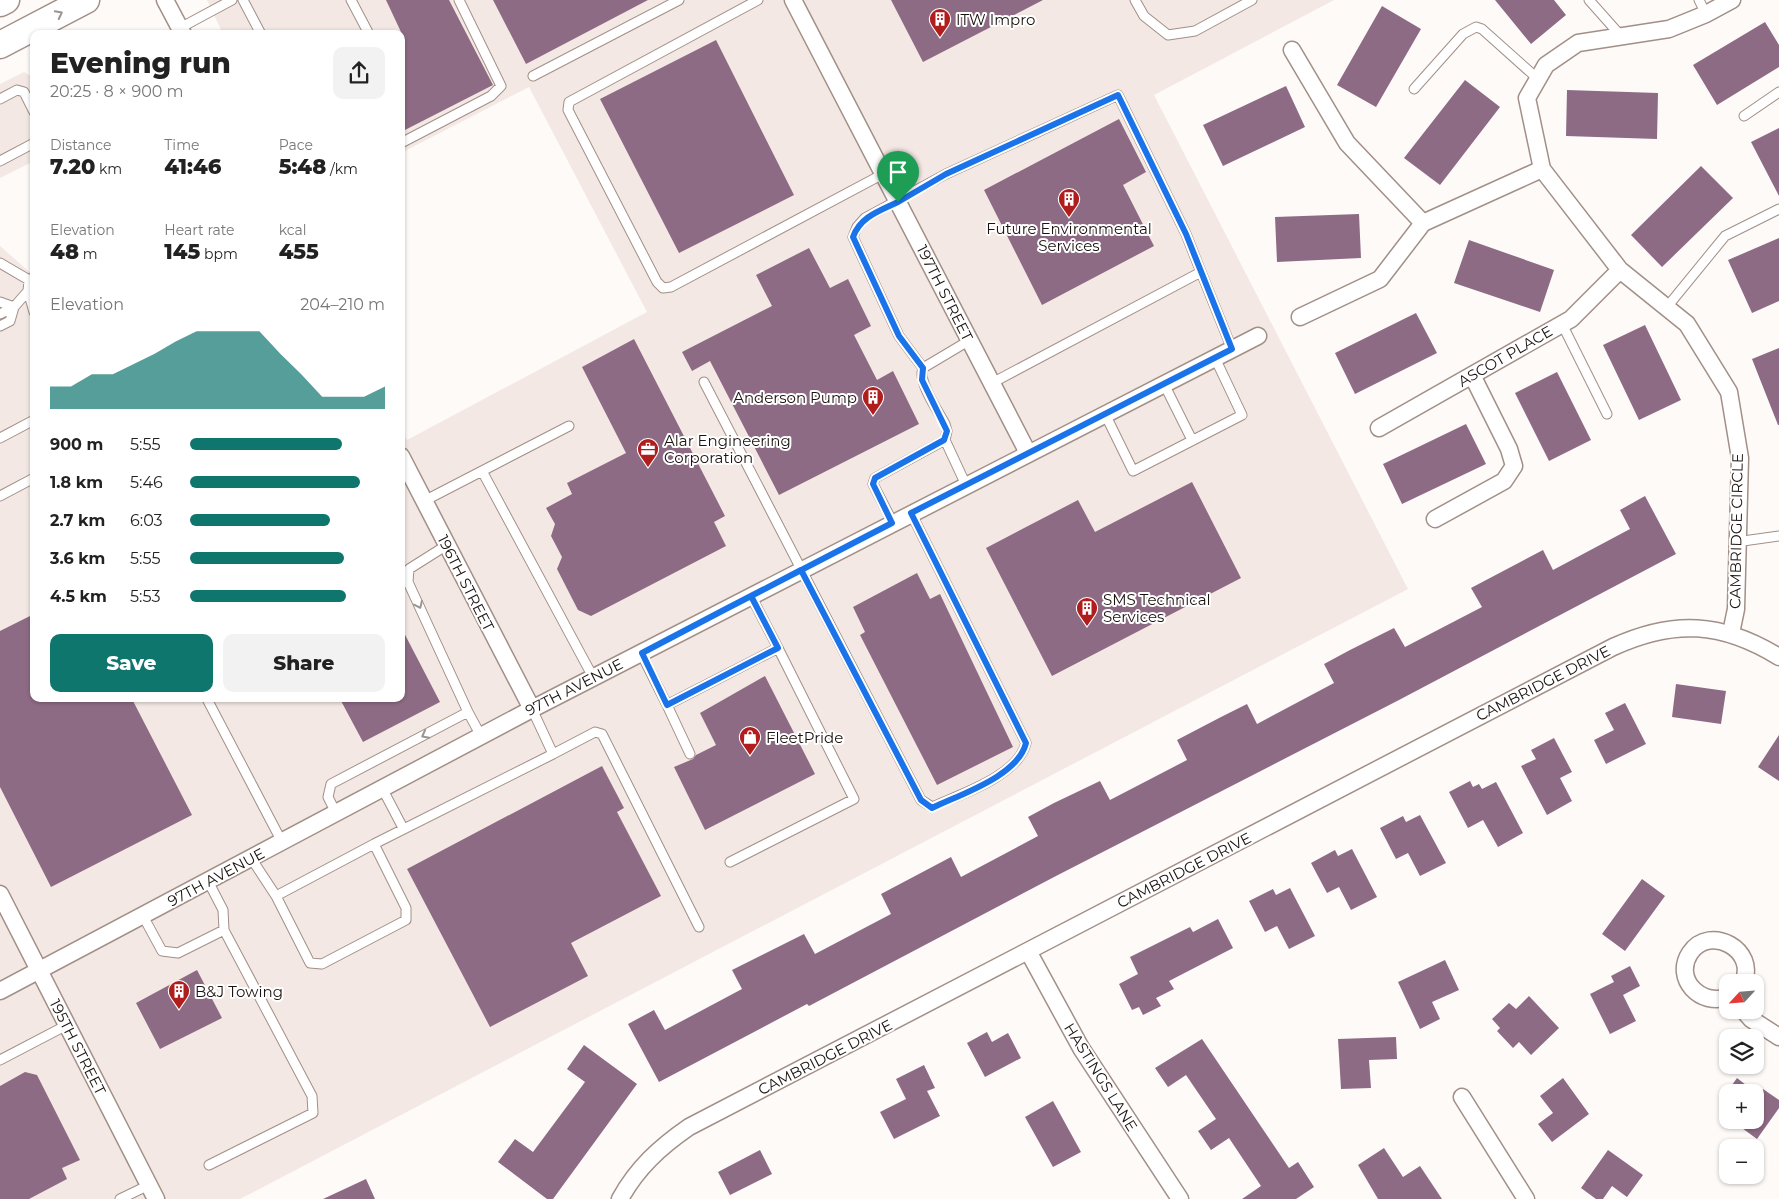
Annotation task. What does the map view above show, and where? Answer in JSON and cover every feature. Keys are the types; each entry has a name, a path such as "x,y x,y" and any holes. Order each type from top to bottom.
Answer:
{"main road":[{"path":"0,3 6,0"},
{"path":"0,45 86,0"}],"street":[{"path":"165,0 180,30"},
{"name":"197TH STREET","path":"793,0 1028,453"},
{"path":"1300,317 1380,279 1423,222 1542,169 1527,98 1546,65 1578,43 1669,29 1702,7 1732,0"},
{"path":"1292,50 1347,143 1423,222"},
{"name":"CAMBRIDGE CIRCLE","path":"1542,169 1620,270 1687,324 1728,392 1740,458 1736,542 1736,609 1732,633"},
{"name":"ASCOT PLACE","path":"1379,428 1571,319 1620,270"},
{"name":"97TH AVENUE","path":"0,991 593,677 1258,336"},
{"path":"1435,519 1504,481 1514,466 1509,449 1472,375"},
{"name":"196TH STREET","path":"405,464 532,709"},
{"name":"CAMBRIDGE DRIVE","path":"620,1199 637,1172 652,1155 689,1127 1640,635 1670,629 1693,628 1732,633 1779,657"},
{"name":"195TH STREET","path":"0,894 152,1192"},
{"path":"1719,1000 1708,999 1697,994 1689,986 1685,974 1686,962 1691,952 1700,944 1711,940 1723,940 1741,954 1745,966 1744,974"},
{"name":"HASTINGS LANE","path":"1028,951 1081,1048 1180,1199"},
{"path":"1751,1019 1779,1037"},
{"path":"1462,1097 1526,1199"}],"lane":[{"path":"183,30 232,0"},
{"path":"243,0 260,30"},
{"path":"351,0 367,30"},
{"path":"405,141 491,96 501,86 459,0"},
{"path":"533,76 679,0"},
{"path":"758,0 569,102 568,110 657,282 663,288 671,287 883,174"},
{"path":"1135,0 1144,16 1168,34 1195,31 1252,0"},
{"path":"1589,0 1621,36"},
{"path":"1414,88 1463,34 1476,27 1482,28 1538,79"},
{"path":"0,99 17,90 24,92 30,104"},
{"path":"1744,116 1779,92"},
{"path":"892,523 873,484 875,478 944,440 947,431 922,380 923,368 899,336 853,237 856,227 865,218 898,202 946,174 1118,95 1186,234 1232,349"},
{"path":"0,161 30,146"},
{"path":"1667,307 1725,236 1779,209"},
{"path":"0,263 30,278"},
{"path":"992,383 1200,272"},
{"path":"0,314 14,307 28,291 30,283"},
{"path":"28,291 30,298"},
{"path":"0,302 14,307"},
{"path":"0,326 10,321 14,307"},
{"path":"1562,324 1607,414"},
{"path":"923,368 970,340"},
{"path":"1105,414 1134,471 1242,415 1215,358"},
{"path":"704,382 921,800 932,808 1006,771 1017,762 1026,743 911,513"},
{"path":"1164,384 1192,440"},
{"path":"0,438 30,422"},
{"path":"424,501 569,426"},
{"path":"944,440 966,485"},
{"path":"482,471 593,677"},
{"path":"0,496 30,480"},
{"path":"1736,542 1779,536"},
{"path":"447,546 409,569 408,582 468,712 482,736"},
{"path":"730,862 854,799 751,596"},
{"path":"667,705 778,648"},
{"path":"642,653 690,754"},
{"path":"209,702 282,842"},
{"path":"532,709 553,754"},
{"path":"336,813 328,797 331,784 468,712"},
{"path":"276,896 403,828 595,732 602,734 699,927"},
{"path":"382,788 403,828"},
{"path":"251,858 276,896 310,963 322,964 406,920 406,908 374,844"},
{"path":"208,881 223,910 224,930 312,1096 313,1113 209,1165"},
{"path":"143,916 162,951 178,953 224,930"},
{"path":"0,1060 67,1025"},
{"path":"120,1199 152,1192"}],"shaded area":[{"path":"207,0 1334,0 1154,95 1408,589 240,1199 0,1199 0,246 30,272 30,702 405,702 405,437 407,440 647,312 529,87 405,151 405,30 221,30"},
{"path":"24,72 30,76 30,163 0,178 0,84"}],"building":[{"path":"386,0 449,0 493,85 405,130 405,30 400,30"},
{"path":"493,0 648,0 526,64"},
{"name":"ITW Impro","path":"891,0 1043,0 923,62"},
{"path":"1495,0 1554,0 1566,15 1531,44"},
{"path":"1382,6 1421,29 1376,107 1337,85"},
{"path":"1765,22 1779,45 1779,67 1717,105 1693,65"},
{"path":"716,40 794,195 679,253 600,99"},
{"path":"1465,80 1500,107 1440,185 1404,158"},
{"path":"1286,86 1305,127 1223,166 1203,125"},
{"path":"1567,90 1658,93 1657,139 1566,136"},
{"name":"Future Environmental Services","path":"1119,119 1146,172 1123,185 1154,246 1042,305 984,190"},
{"path":"1779,128 1779,196 1751,142"},
{"path":"1701,166 1733,198 1662,267 1631,235"},
{"path":"1359,214 1361,258 1277,262 1275,217"},
{"path":"1779,238 1779,301 1752,313 1728,260"},
{"path":"1469,240 1554,270 1540,312 1454,283"},
{"path":"809,248 830,288 848,279 871,326 854,335 877,380 893,371 919,424 779,495 710,361 692,371 682,352 772,306 756,275"},
{"path":"1416,313 1437,353 1355,394 1335,353"},
{"path":"1645,325 1681,400 1639,420 1603,345"},
{"name":"Alar Engineering Corporation","path":"634,339 725,516 714,522 726,546 591,616 578,610 557,569 562,557 551,536 555,524 546,508 572,494 567,483 626,453 582,367"},
{"path":"1779,348 1779,425 1778,425 1752,359"},
{"path":"1557,372 1591,440 1549,461 1515,393"},
{"path":"1466,424 1486,464 1402,504 1383,464"},
{"name":"SMS Technical Services","path":"1192,482 1241,578 1052,676 986,548 1078,500 1095,532"},
{"path":"1645,496 1676,554 1399,700 659,1082 628,1024 654,1010 665,1030 742,989 732,970 804,934 815,954 891,914 881,894 951,857 961,877 1038,836 1028,817 1054,803 1100,781 1110,800 1187,760 1177,740 1221,717 1247,704 1257,724 1334,683 1324,664 1350,650 1394,628 1405,647 1482,607 1471,588 1543,550 1553,570 1630,529 1620,510"},
{"path":"917,573 930,599 940,594 1013,747 937,785 860,635 865,632 853,607"},
{"path":"30,616 30,702 134,702 192,815 51,887 0,787 0,631"},
{"path":"405,635 440,702 363,742 342,702 405,702"},
{"name":"FleetPride","path":"765,676 815,774 705,830 674,767 693,759 696,755 716,745 700,713"},
{"path":"1676,684 1726,691 1721,724 1672,717"},
{"path":"1625,703 1646,744 1606,764 1594,740 1614,730 1605,713"},
{"path":"1779,735 1779,781 1758,767"},
{"path":"1554,738 1572,772 1560,778 1572,801 1547,815 1521,766 1536,759 1531,750"},
{"path":"602,766 624,808 617,812 661,896 571,943 588,976 490,1027 407,869"},
{"path":"1470,781 1473,787 1479,784 1482,789 1496,782 1523,833 1498,847 1483,820 1468,828 1449,792"},
{"path":"1420,815 1446,863 1420,876 1408,853 1396,859 1380,828 1403,816 1406,822"},
{"path":"1352,849 1377,897 1351,910 1339,887 1327,893 1311,863 1335,850 1338,856"},
{"path":"1642,879 1665,896 1625,951 1602,934"},
{"path":"1290,888 1315,936 1289,949 1277,926 1265,932 1249,901 1273,889 1276,895"},
{"path":"1218,919 1233,948 1169,981 1174,989 1156,998 1161,1006 1143,1015 1139,1007 1132,1010 1119,984 1138,974 1130,957 1190,927 1193,932"},
{"path":"1445,960 1459,990 1432,1002 1440,1019 1420,1029 1398,982"},
{"path":"1630,966 1640,986 1623,995 1636,1021 1610,1034 1590,994 1614,982 1611,976"},
{"name":"B&J Towing","path":"197,970 222,1018 160,1049 136,1003"},
{"path":"1529,996 1559,1028 1531,1055 1519,1042 1513,1048 1497,1031 1500,1028 1492,1019 1509,1003 1516,1009"},
{"path":"987,1032 992,1042 1008,1033 1021,1058 985,1077 967,1043"},
{"path":"1396,1037 1397,1059 1369,1060 1371,1088 1341,1089 1338,1039"},
{"path":"1202,1039 1289,1168 1298,1162 1314,1187 1296,1199 1242,1199 1261,1186 1229,1138 1211,1150 1198,1131 1216,1119 1186,1075 1168,1087 1155,1068"},
{"path":"584,1045 637,1084 553,1199 547,1199 498,1162 515,1139 533,1152 585,1082 567,1069"},
{"path":"924,1065 935,1088 927,1091 940,1116 894,1139 880,1112 906,1099 896,1079"},
{"path":"25,1072 37,1075 80,1160 62,1168 67,1179 29,1199 0,1199 0,1086"},
{"path":"1563,1078 1589,1114 1552,1142 1538,1124 1553,1113 1540,1096"},
{"path":"1737,1078 1745,1084 1733,1084"},
{"path":"1764,1090 1779,1100 1779,1108 1757,1139 1743,1129 1764,1129"},
{"path":"1053,1101 1081,1152 1053,1167 1025,1117"},
{"path":"1384,1148 1403,1177 1420,1166 1442,1199 1378,1199 1358,1165"},
{"path":"760,1150 772,1174 730,1195 718,1172"},
{"path":"1608,1150 1643,1175 1627,1197 1612,1186 1603,1199 1596,1199 1581,1188"},
{"path":"366,1179 375,1199 323,1199"}],"place":[{"name":"ITW Impro","path":"940,38"},
{"name":"Future Environmental Services","path":"1069,218"},
{"name":"Anderson Pump","path":"873,416"},
{"name":"Alar Engineering Corporation","path":"648,468"},
{"name":"SMS Technical Services","path":"1087,627"},
{"name":"FleetPride","path":"750,756"},
{"name":"B&J Towing","path":"179,1010"}],"route":[{"path":"898,202 865,218 856,227 853,237 899,336 923,368 921,372 922,380 947,431 944,440 879,474 875,478 873,484 892,523 801,570 751,596 642,653 667,705 778,648 751,596 759,592 801,570 921,800 932,808 1006,771 1017,762 1026,743 911,513 1232,349 1186,234 1118,95 946,174 898,202"}]}
